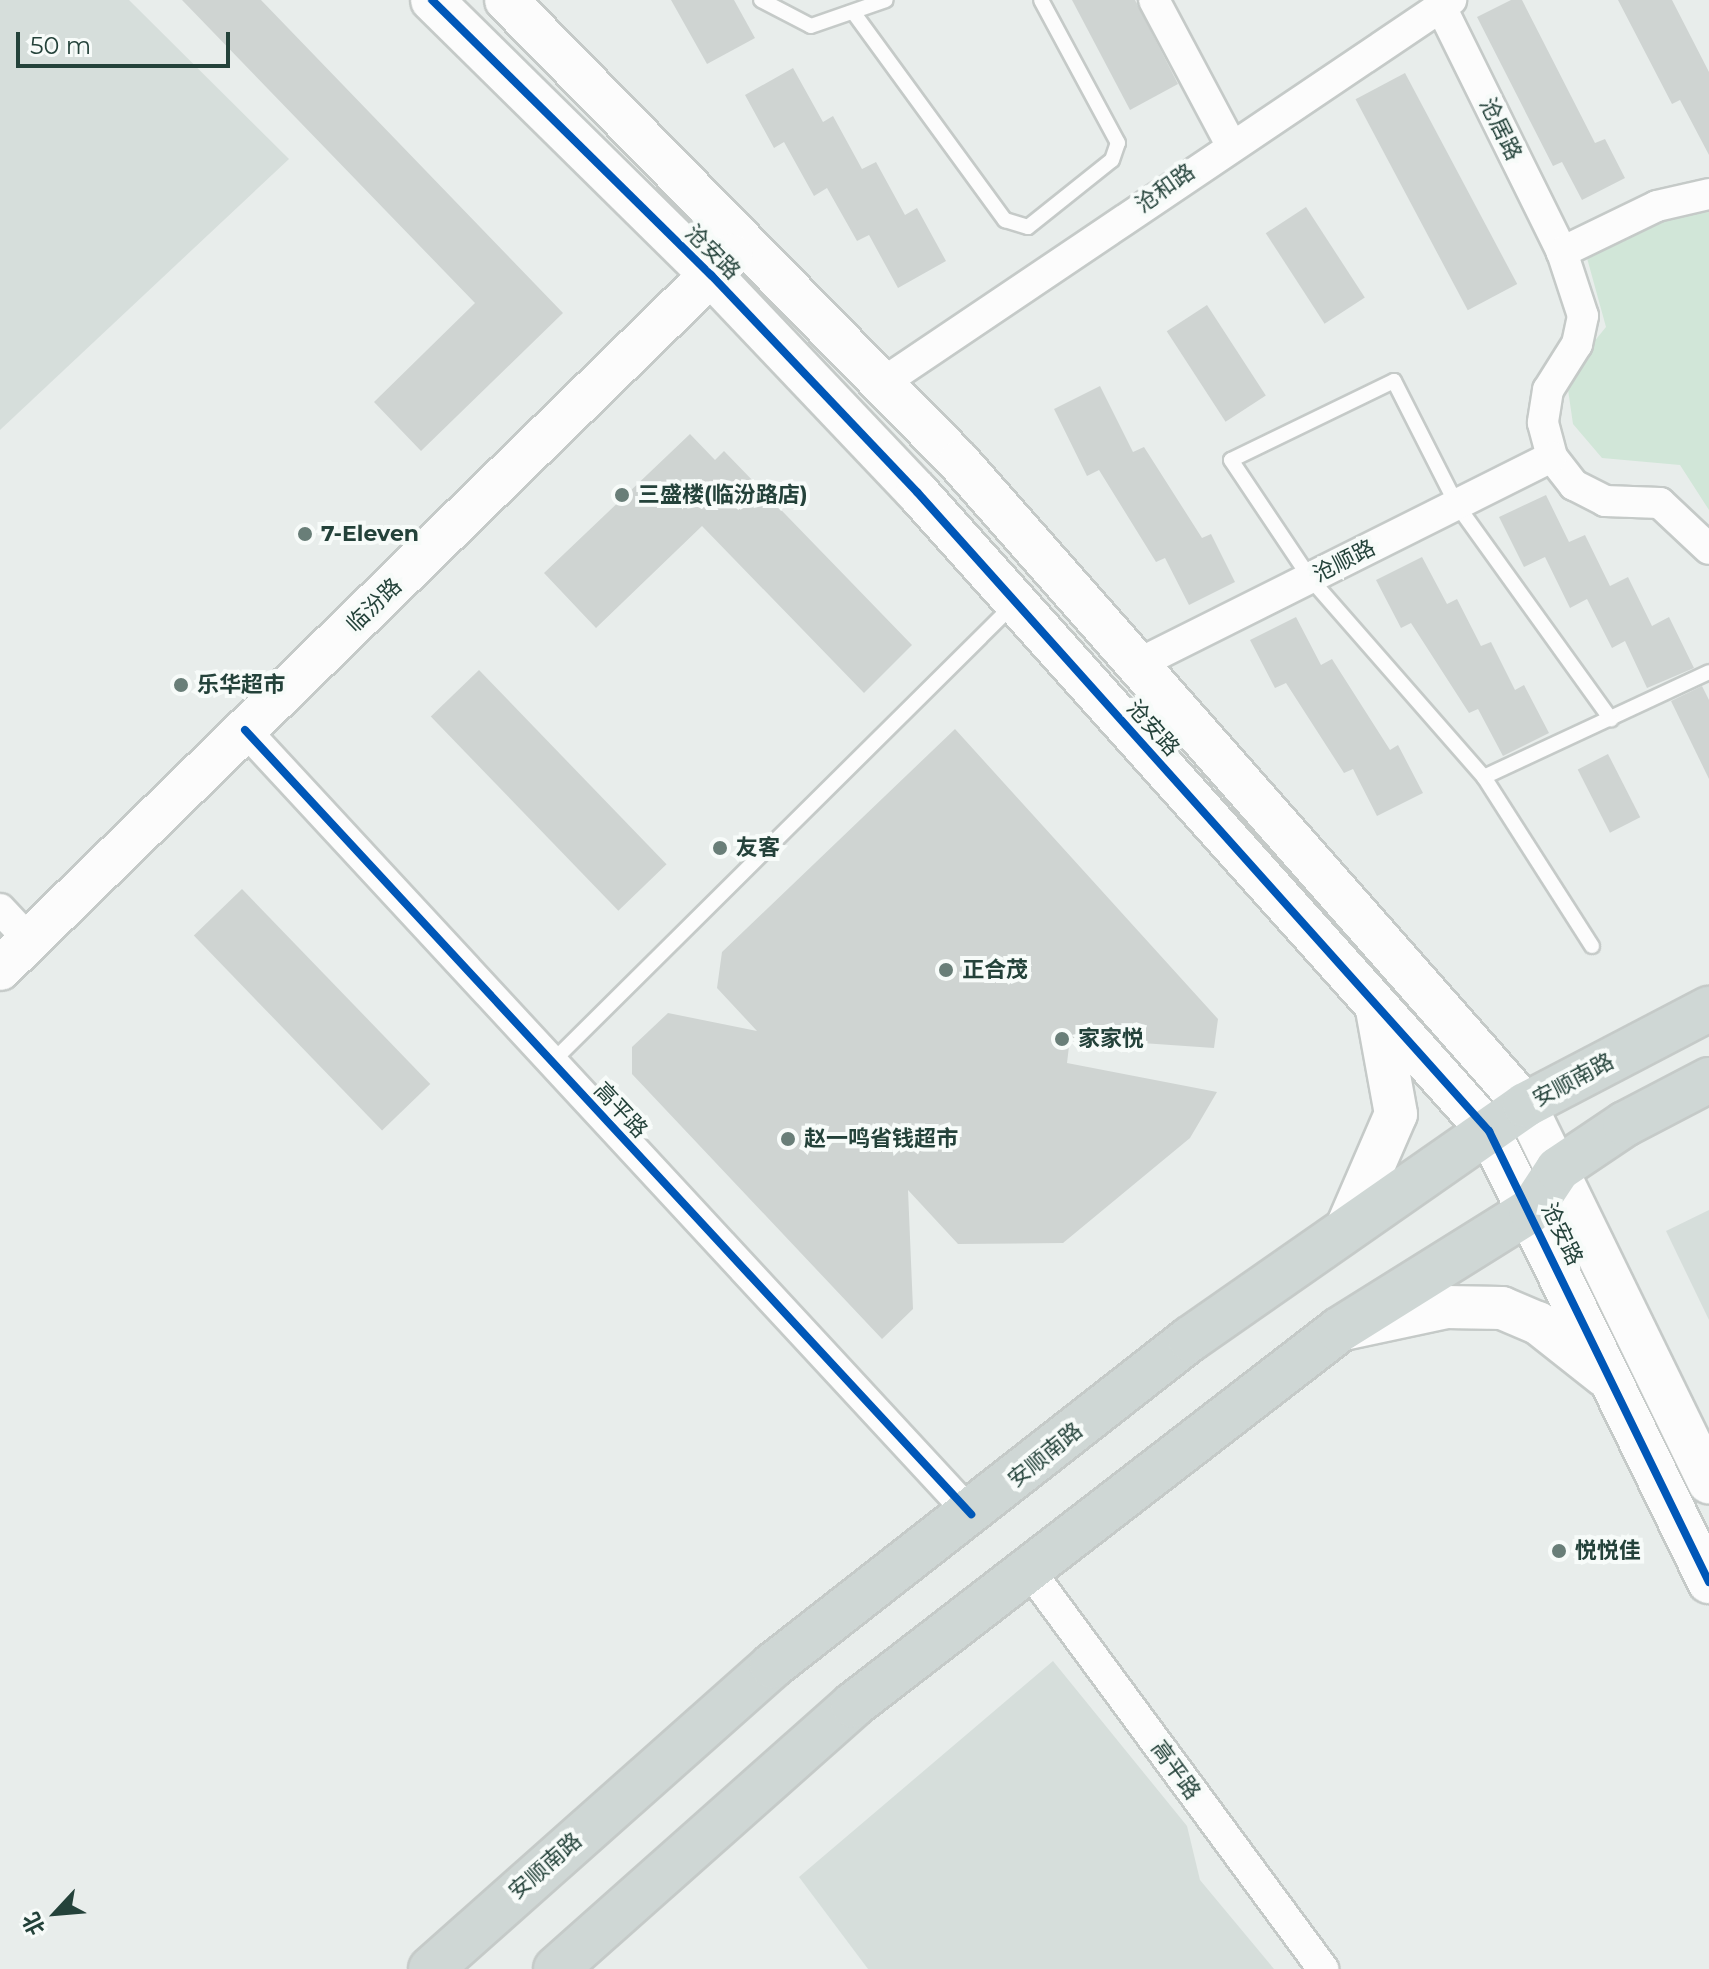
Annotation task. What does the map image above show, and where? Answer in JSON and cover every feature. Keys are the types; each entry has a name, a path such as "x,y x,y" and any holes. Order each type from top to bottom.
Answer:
{"main road":[{"name":"安顺南路","path":"431,1969 772,1666 971,1514 1190,1339 1525,1105 1709,1009"},
{"path":"556,1969 853,1705 1339,1330 1531,1210 1558,1169 1709,1080"}],"street":[{"name":"沧安路","path":"432,0 711,275 1016,602 1489,1131 1531,1210 1709,1582"},
{"name":"沧安路","path":"506,0 884,382 1525,1105 1709,1482"},
{"path":"1154,0 1230,143"},
{"name":"沧和路","path":"884,382 1230,143 1446,3"},
{"name":"沧居路","path":"1446,3 1562,252"},
{"path":"1709,194 1657,206 1562,252 1583,316 1577,344 1544,406 1552,457 1589,494 1677,512 1709,549"},
{"name":"临汾路","path":"14,954 746,240"},
{"name":"沧顺路","path":"1136,665 1552,457"},
{"name":"高平路","path":"245,730 971,1514"},
{"path":"0,909 14,954"},
{"path":"1347,1227 1396,1114 1376,1004"},
{"path":"1339,1330 1446,1307 1502,1308 1538,1323 1613,1383"},
{"name":"高平路","path":"1029,1570 1323,1969"}],"lane":[{"path":"761,0 811,26 856,16 886,0"},
{"path":"856,16 1005,220 1028,227 1112,160 1118,143 1041,0"},
{"path":"1592,946 1484,777 1310,578 1231,460 1394,381 1457,505 1611,719"},
{"path":"552,1062 1016,602"},
{"path":"1484,777 1709,672"}],"shaded area":[{"path":"0,0 129,0 289,159 0,430"},
{"path":"1709,1210 1709,1320 1666,1231"},
{"path":"1053,1661 1187,1826 1200,1880 1274,1969 868,1969 799,1877"}],"green space":[{"path":"1709,204 1709,510 1680,465 1602,458 1573,424 1566,376 1606,327 1587,258 1686,207"}],"building":[{"path":"182,0 261,0 563,313 421,451 374,402 475,303"},
{"path":"671,0 734,0 755,38 707,64"},
{"path":"1072,0 1135,0 1178,84 1130,110"},
{"path":"1511,0 1522,0 1595,143 1605,139 1625,178 1582,200 1562,162 1553,166 1477,17"},
{"path":"1618,0 1672,0 1709,72 1709,155 1680,100 1672,104"},
{"path":"793,68 823,122 833,116 862,169 876,162 905,215 917,208 946,261 898,288 869,235 857,241 827,188 814,196 784,142 774,148 745,95"},
{"path":"1405,73 1517,284 1468,310 1356,99"},
{"path":"1306,207 1365,298 1325,324 1266,233"},
{"path":"1207,305 1266,396 1226,422 1167,331"},
{"path":"1100,386 1133,452 1144,447 1202,538 1211,534 1235,582 1189,605 1165,558 1156,562 1099,470 1087,476 1054,409"},
{"path":"690,434 715,460 724,451 912,645 864,693 702,526 596,628 544,573"},
{"path":"1546,495 1569,542 1585,535 1610,586 1628,577 1652,626 1669,617 1694,668 1647,688 1625,641 1612,648 1587,599 1570,608 1545,557 1524,567 1499,517"},
{"path":"1422,557 1447,604 1457,599 1481,646 1491,642 1515,690 1524,685 1549,733 1503,756 1478,709 1469,713 1411,623 1401,628 1376,580"},
{"path":"1296,617 1321,665 1332,659 1390,750 1398,745 1423,793 1377,816 1353,769 1344,773 1286,683 1275,688 1250,640"},
{"path":"479,670 667,864 618,911 431,717"},
{"path":"1702,686 1709,700 1709,779 1671,701"},
{"name":"正合茂","path":"955,729 1218,1019 1214,1048 1070,1038 1067,1063 1217,1092 1190,1138 1063,1243 958,1244 908,1190 913,1309 882,1339 632,1074 632,1047 668,1013 757,1031 717,988 722,952"},
{"path":"1608,754 1640,817 1610,833 1578,769"},
{"path":"242,889 430,1084 382,1130 194,936"}],"cycle path":[{"path":"432,0 711,275 917,492 1489,1131 1709,1582"},
{"path":"245,730 971,1514"}],"place":[{"name":"三盛楼(临汾路店)","path":"622,495"},
{"name":"7-Eleven","path":"305,534"},
{"name":"乐华超市","path":"181,685"},
{"name":"友客","path":"720,848"},
{"name":"正合茂","path":"946,970"},
{"name":"家家悦","path":"1062,1039"},
{"name":"赵一鸣省钱超市","path":"788,1139"},
{"name":"悦悦佳","path":"1559,1551"}]}
